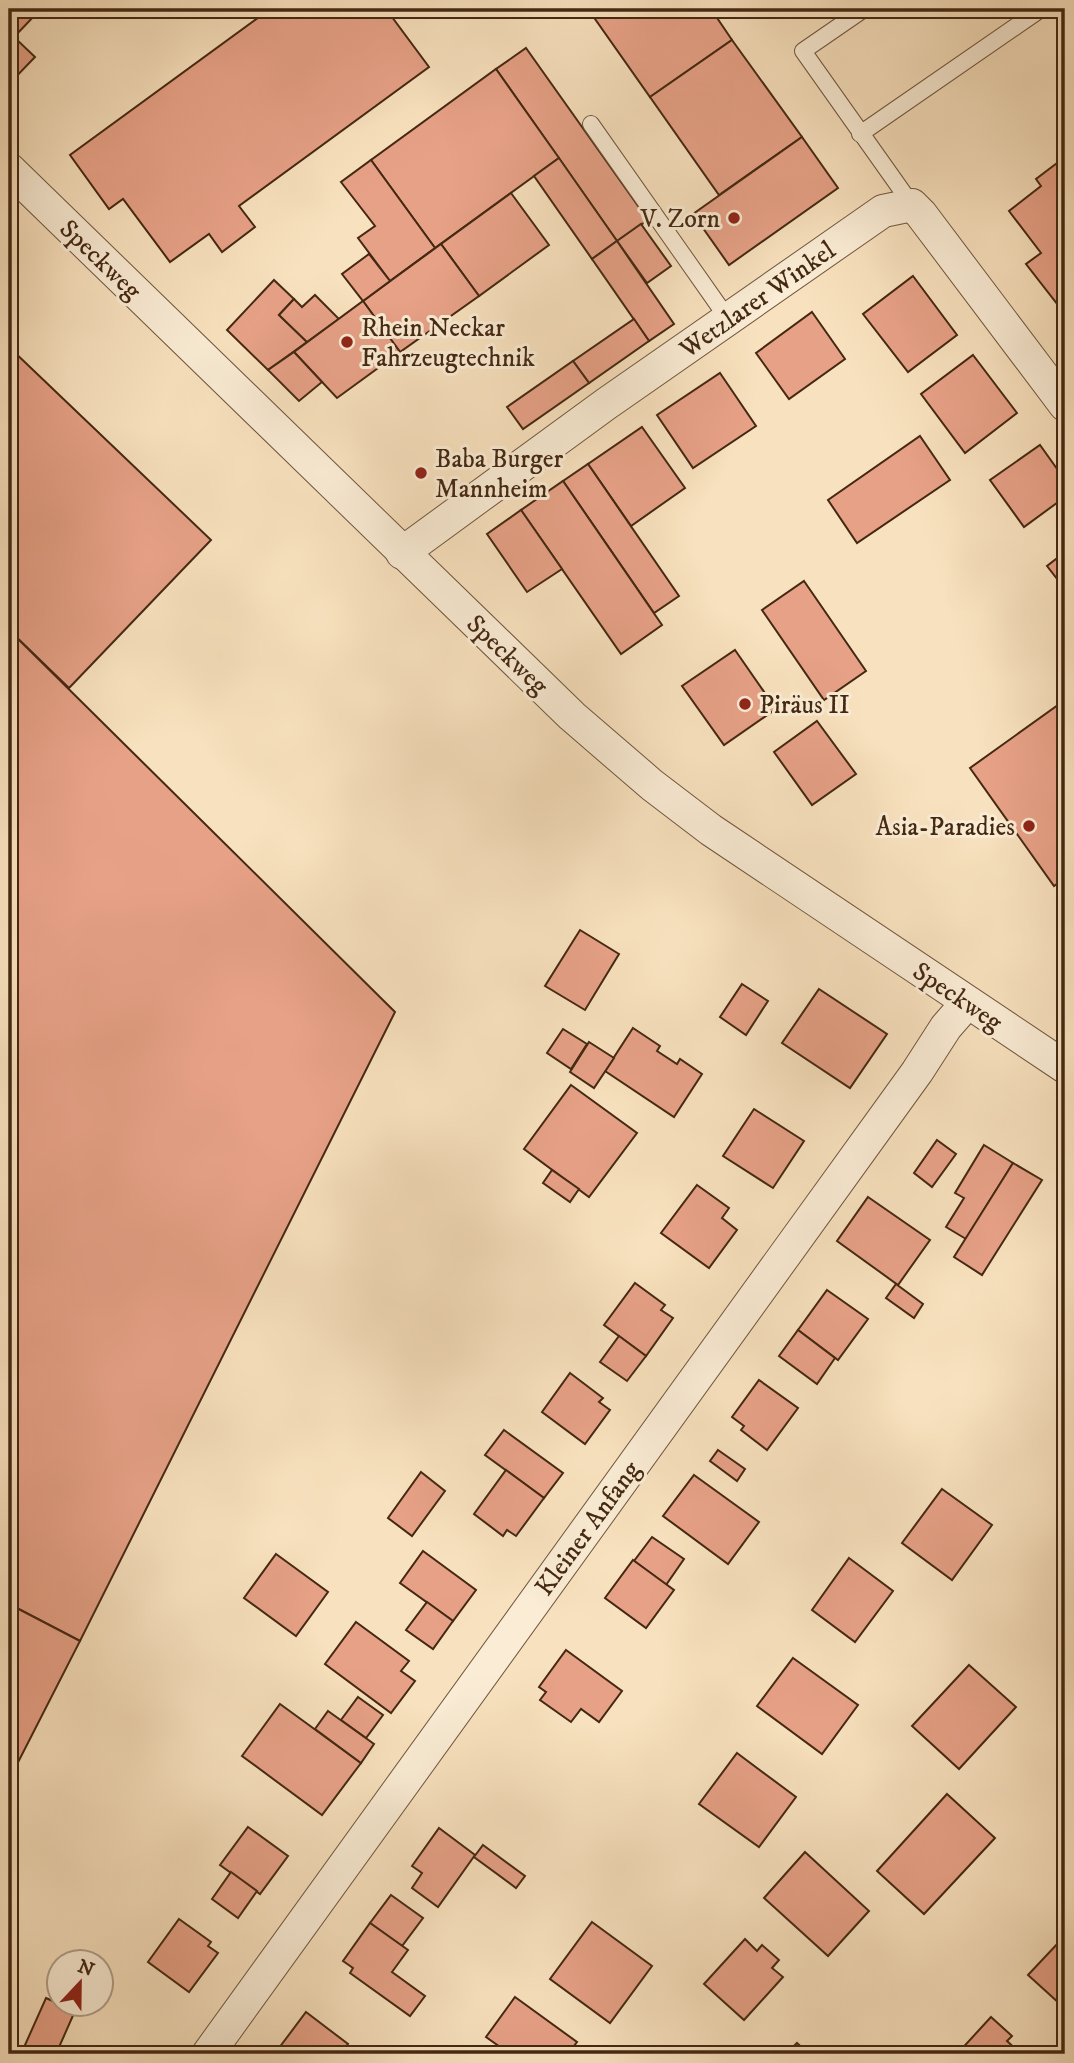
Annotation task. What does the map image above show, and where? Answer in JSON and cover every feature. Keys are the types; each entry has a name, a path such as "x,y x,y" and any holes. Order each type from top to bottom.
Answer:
{"street":[{"name":"Speckweg","path":"9,169 572,716 652,785 711,830 1065,1067"},
{"name":"Wetzlarer Winkel","path":"402,553 606,404 883,211 912,205"},
{"path":"912,205 1065,405"},
{"name":"Kleiner Anfang","path":"208,2054 917,1072 946,1027 967,1003"}],"lane":[{"path":"864,9 803,51 912,205"},
{"path":"860,134 1041,9"},
{"path":"591,124 728,320"}],"building":[{"path":"9,9 30,9 36,14 14,37 35,57 9,84"},
{"path":"270,9 386,9 429,67 239,206 255,227 222,252 209,234 170,262 123,199 109,209 70,155"},
{"path":"588,9 711,9 732,40 650,97"},
{"path":"732,40 802,137 719,195 650,97"},
{"path":"526,48 648,220 617,241 496,69"},
{"path":"496,69 559,158 435,248 371,160"},
{"path":"802,137 838,188 729,265 693,214"},
{"path":"1065,157 1065,314 1026,264 1041,253 1009,211 1041,186 1036,179"},
{"path":"559,158 617,241 592,259 534,176"},
{"path":"371,160 435,248 390,281 358,238 375,226 341,182"},
{"path":"511,193 549,245 479,296 441,244"},
{"path":"641,224 671,266 647,283 617,241"},
{"path":"617,241 674,324 649,341 592,259"},
{"path":"441,244 479,296 400,352 363,301"},
{"path":"369,254 390,281 363,301 342,274"},
{"path":"913,276 957,335 908,372 863,314"},
{"path":"274,280 294,299 279,315 307,342 268,370 227,330"},
{"path":"315,295 339,319 307,342 279,315 294,299 302,307"},
{"path":"363,301 400,352 337,398 294,352"},
{"path":"812,312 845,359 789,399 756,353"},
{"path":"634,319 649,341 589,383 573,361"},
{"path":"9,347 211,540 69,688 9,630"},
{"path":"294,352 322,382 299,401 268,370"},
{"path":"973,355 1017,413 965,453 921,394"},
{"path":"573,361 589,383 523,429 507,407"},
{"path":"720,373 756,426 693,468 657,415"},
{"path":"642,427 685,488 631,526 588,464"},
{"path":"920,436 950,480 857,543 828,500"},
{"path":"1040,445 1065,480 1065,497 1024,527 990,480"},
{"path":"588,464 679,596 654,613 563,481"},
{"path":"563,481 662,625 621,654 521,510"},
{"path":"521,510 562,569 527,592 487,534"},
{"path":"1065,552 1065,589 1047,566"},
{"path":"804,581 866,671 824,700 762,610"},
{"path":"9,630 395,1012 80,1641 9,1604"},
{"path":"735,650 776,709 724,745 682,686"},
{"path":"1065,700 1065,878 1054,886 970,768"},
{"path":"817,721 856,774 812,805 774,752"},
{"path":"580,930 619,954 585,1010 545,986"},
{"path":"742,984 768,1001 746,1035 720,1017"},
{"path":"819,989 887,1034 850,1088 782,1043"},
{"path":"633,1028 660,1046 657,1051 677,1064 680,1059 702,1074 674,1117 605,1071"},
{"path":"563,1029 587,1044 571,1069 547,1053"},
{"path":"589,1042 614,1058 594,1088 570,1072"},
{"path":"571,1085 637,1133 589,1197 524,1149"},
{"path":"754,1109 804,1141 773,1188 723,1156"},
{"path":"937,1140 956,1154 932,1187 914,1173"},
{"path":"984,1145 1013,1163 966,1239 946,1227 964,1198 955,1193"},
{"path":"1013,1163 1042,1180 982,1275 954,1257"},
{"path":"552,1170 579,1189 570,1202 543,1183"},
{"path":"697,1185 729,1208 722,1218 737,1230 709,1268 661,1233"},
{"path":"868,1197 930,1240 898,1285 837,1241"},
{"path":"1065,1206 1065,1220 1059,1216"},
{"path":"1065,1224 1065,1240 1058,1235"},
{"path":"635,1283 665,1305 661,1310 673,1318 646,1356 604,1325"},
{"path":"896,1284 923,1304 914,1318 886,1298"},
{"path":"827,1290 868,1319 838,1360 798,1330"},
{"path":"798,1330 835,1358 817,1384 779,1356"},
{"path":"619,1336 646,1356 627,1381 600,1362"},
{"path":"570,1373 603,1398 599,1402 610,1410 585,1444 542,1412"},
{"path":"759,1380 798,1408 767,1450 741,1430 744,1426 732,1417"},
{"path":"504,1430 563,1473 544,1498 485,1455"},
{"path":"718,1450 745,1469 737,1481 710,1461"},
{"path":"506,1470 544,1498 516,1536 507,1530 503,1536 474,1514"},
{"path":"421,1472 445,1491 412,1536 388,1518"},
{"path":"694,1475 759,1522 728,1564 663,1516"},
{"path":"942,1489 992,1525 952,1580 902,1543"},
{"path":"652,1537 684,1559 666,1585 634,1561"},
{"path":"423,1551 476,1590 453,1621 400,1583"},
{"path":"276,1554 328,1592 296,1636 244,1598"},
{"path":"849,1558 893,1591 855,1642 812,1610"},
{"path":"633,1560 674,1590 646,1628 605,1598"},
{"path":"427,1602 453,1621 433,1649 406,1630"},
{"path":"9,1604 80,1641 9,1780"},
{"path":"356,1622 409,1661 401,1671 415,1681 391,1713 325,1664"},
{"path":"566,1650 622,1691 599,1722 581,1709 571,1722 540,1700 546,1692 539,1687"},
{"path":"793,1658 858,1705 822,1754 757,1706"},
{"path":"969,1665 1016,1707 959,1769 912,1726"},
{"path":"358,1697 383,1715 366,1738 341,1720"},
{"path":"280,1704 361,1763 322,1815 242,1756"},
{"path":"328,1711 374,1744 361,1763 315,1729"},
{"path":"737,1753 796,1797 759,1847 699,1804"},
{"path":"947,1794 995,1838 924,1914 877,1871"},
{"path":"248,1827 288,1856 260,1894 220,1865"},
{"path":"439,1828 475,1855 438,1907 412,1888 422,1873 412,1866"},
{"path":"483,1845 525,1876 516,1888 474,1857"},
{"path":"805,1852 869,1911 828,1956 764,1898"},
{"path":"231,1872 257,1891 238,1918 212,1899"},
{"path":"391,1895 423,1918 402,1946 370,1923"},
{"path":"179,1919 211,1942 208,1946 218,1953 189,1992 148,1962"},
{"path":"592,1922 652,1966 610,2023 550,1979"},
{"path":"370,1923 408,1950 392,1972 425,1996 410,2016 350,1973 353,1968 343,1961"},
{"path":"745,1939 757,1951 762,1945 779,1960 772,1968 783,1977 744,2020 704,1984"},
{"path":"1060,1941 1065,1946 1065,1998 1060,2004 1028,1975"},
{"path":"515,1997 577,2042 568,2054 496,2052 500,2047 486,2037"},
{"path":"46,1998 46,2018 72,2018 56,2054 21,2054"},
{"path":"306,2012 348,2044 340,2054 276,2052"},
{"path":"991,2017 1012,2036 1007,2041 1019,2052 957,2054"},
{"path":"797,2043 809,2054 786,2054"}],"place":[{"name":"V. Zorn","path":"734,218"},
{"name":"Rhein Neckar Fahrzeugtechnik","path":"347,342"},
{"name":"Baba Burger Mannheim","path":"421,473"},
{"name":"Piräus II","path":"745,704"},
{"name":"Asia-Paradies","path":"1029,826"}]}
